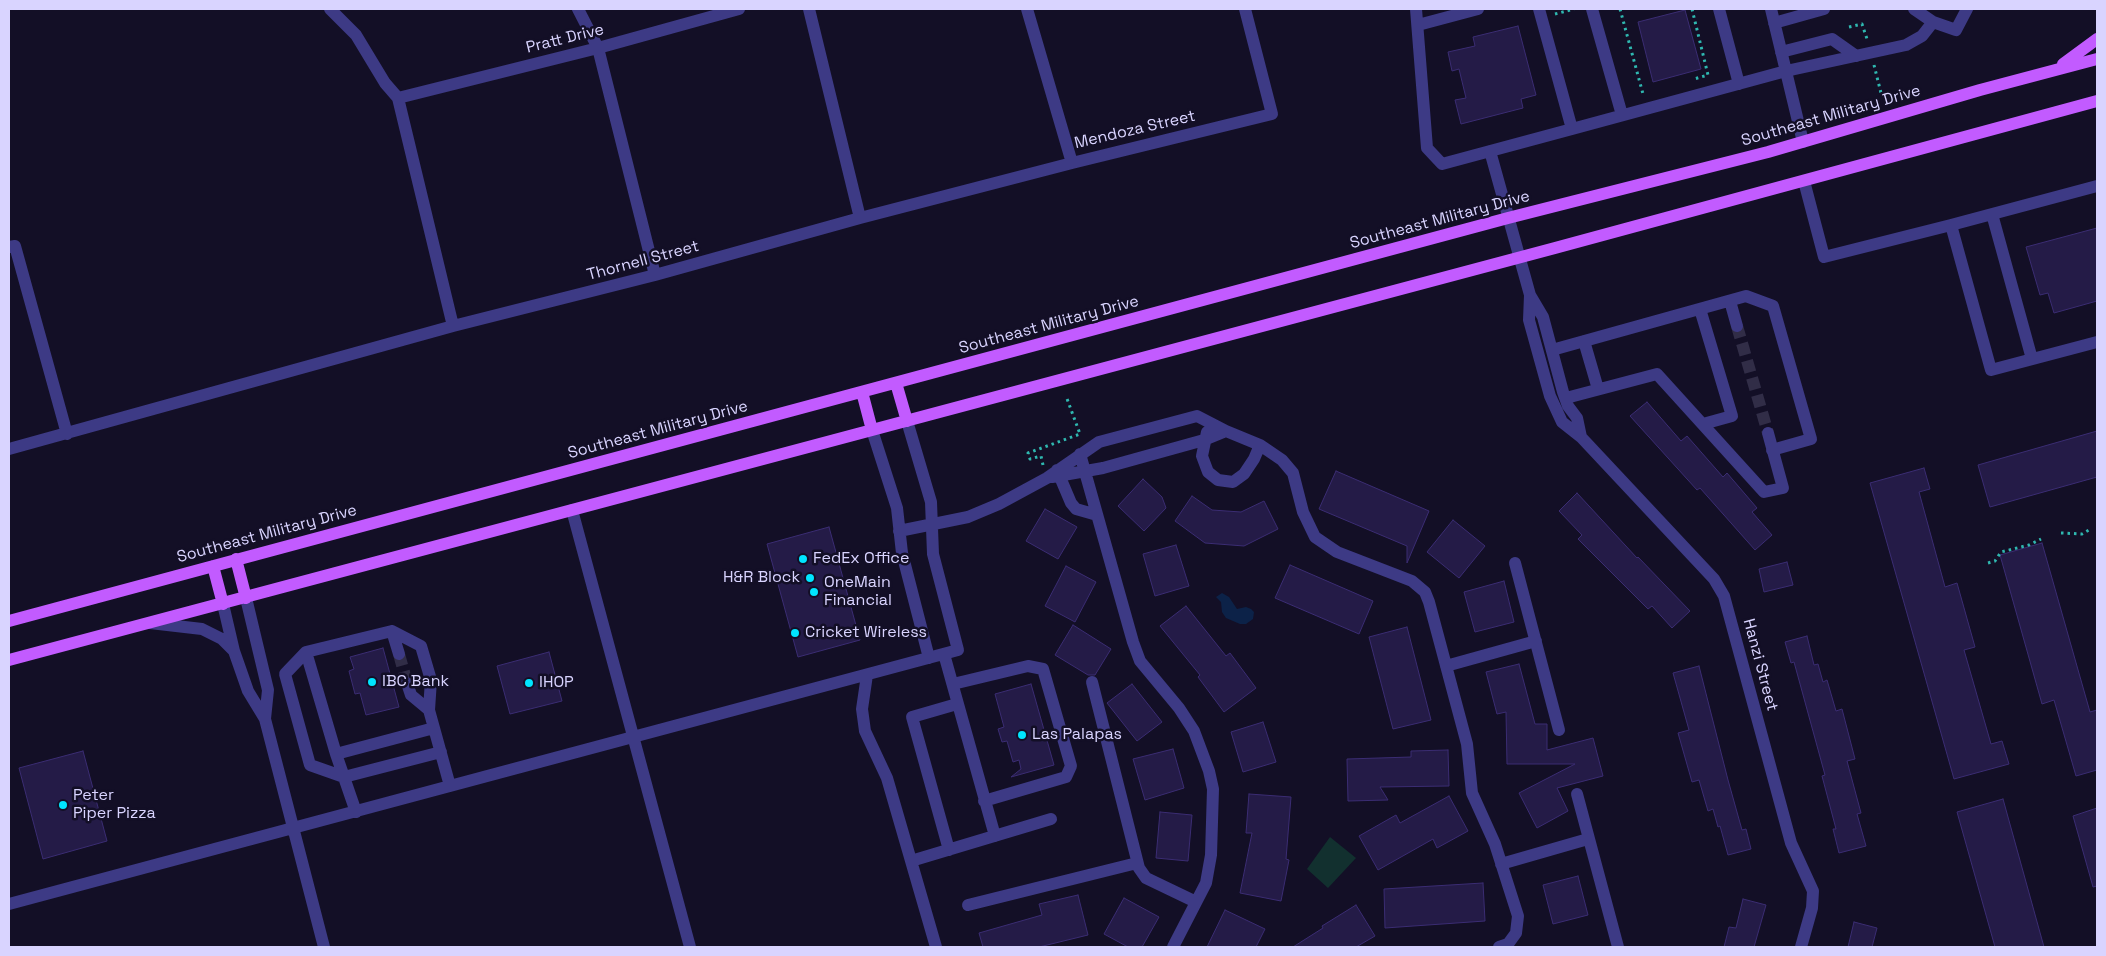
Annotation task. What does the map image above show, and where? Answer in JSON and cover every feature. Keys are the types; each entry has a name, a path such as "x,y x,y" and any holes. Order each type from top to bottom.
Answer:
{"main road":[{"path":"2054,70 2097,39"},
{"name":"Southeast Military Drive","path":"9,620 1508,218 1803,142 1980,90 2097,59"},
{"path":"9,660 1519,258 2097,101"},
{"path":"896,382 907,421"},
{"path":"862,392 872,430"},
{"path":"236,560 246,598"},
{"path":"213,566 223,604"}],"street":[{"path":"330,9 356,35 384,83 398,98 453,326"},
{"path":"578,9 598,48 655,275"},
{"name":"Pratt Drive","path":"398,98 598,48 739,9"},
{"path":"809,9 860,218"},
{"name":"Mendoza Street","path":"1027,9 1072,163 1272,114 1245,9"},
{"path":"1416,9 1427,148 1442,164 1786,71 1906,45 1922,36 1933,22"},
{"path":"1418,25 1478,9"},
{"path":"1540,9 1572,129"},
{"path":"1592,9 1622,116"},
{"path":"1719,9 1738,84"},
{"path":"1771,9 1803,142"},
{"path":"1774,23 1824,9"},
{"path":"1914,9 1933,22 1956,30 1968,9"},
{"path":"1781,52 1832,39 1856,56"},
{"name":"Hanzi Street","path":"1490,151 1530,295 1543,317 1568,406 1576,418 1581,437"},
{"name":"Thornell Street","path":"9,449 453,326 655,275 860,218 1072,163"},
{"path":"1804,181 1824,257 2097,186"},
{"path":"1992,214 2032,360"},
{"path":"1951,225 1991,370 2097,342"},
{"path":"9,247 14,246 67,434"},
{"name":"Hanzi Street","path":"1530,295 1529,320 1550,396 1562,422 1581,437 1714,579 1724,596 1791,843 1813,891 1812,908 1801,947"},
{"path":"1552,350 1746,296 1773,306 1811,440 1772,450"},
{"path":"1730,301 1737,326"},
{"path":"1700,309 1732,416 1703,424"},
{"path":"1584,341 1598,389"},
{"path":"1566,398 1657,374 1764,492 1783,488 1768,433"},
{"path":"899,531 968,517 999,504 1054,475 1080,454 1099,442 1197,416 1260,445 1282,460 1293,474 1303,512 1315,537 1337,552 1412,581 1425,592 1467,744 1472,793 1495,844 1518,916 1516,933 1508,944 1499,947"},
{"path":"9,904 958,650 933,554 931,502 907,421"},
{"path":"1210,423 1204,440 1202,456 1208,472 1218,480 1233,482 1244,474 1254,460 1260,445"},
{"path":"872,430 897,508 902,553 929,658"},
{"path":"1054,475 1086,471 1204,440 1226,431"},
{"path":"1080,454 1140,661 1179,708 1194,731 1209,771 1213,789 1211,855 1206,883 1173,947"},
{"path":"1054,475 1070,503 1076,509 1097,515"},
{"path":"572,510 690,947"},
{"path":"1515,563 1559,730"},
{"path":"246,598 268,690 265,718"},
{"path":"223,604 234,651 248,691 265,718 324,947"},
{"path":"149,623 202,629 222,639 234,651"},
{"path":"441,752 344,778 310,765 285,674 306,652 392,631 421,646 431,680 429,710 441,752 450,786"},
{"path":"392,631 399,654"},
{"path":"1446,666 1536,641"},
{"path":"306,652 336,754 356,812"},
{"path":"944,654 994,836"},
{"path":"953,684 1028,666 1043,669 1071,766 1066,777 984,801"},
{"path":"867,675 862,709 865,731 887,778 936,947"},
{"path":"1092,682 1137,862 1146,878 1196,902"},
{"path":"407,683 411,695 429,710"},
{"path":"949,850 912,717 957,704"},
{"path":"336,754 434,728"},
{"path":"1577,794 1618,947"},
{"path":"911,861 1051,819"},
{"path":"1502,864 1588,839"},
{"path":"968,905 1137,862"}],"path":[{"path":"1555,14 1573,9"},
{"path":"1620,9 1643,95 1652,92"},
{"path":"1689,80 1708,75 1692,9"},
{"path":"1054,475 1041,456 1030,459 1028,453 1080,434 1066,396"},
{"path":"2061,533 2082,534 2089,530"},
{"path":"1988,563 1995,560 2002,552 2029,545 2041,539"}],"green space":[{"path":"1330,837 1356,858 1328,888 1307,869"}],"water":[{"path":"1222,593 1229,597 1237,609 1246,607 1251,609 1254,612 1253,619 1246,624 1240,624 1226,618 1222,612 1221,602 1216,597"}],"building":[{"path":"1685,10 1701,69 1653,82 1638,22"},
{"path":"1518,26 1536,95 1521,99 1523,108 1461,124 1455,100 1466,98 1459,69 1452,71 1448,52 1475,46 1473,37"},
{"path":"2097,228 2097,301 2054,313 2048,293 2040,295 2026,247"},
{"path":"1647,402 1681,441 1687,436 1723,477 1727,473 1757,508 1752,512 1772,535 1755,550 1700,488 1697,490 1630,416"},
{"path":"2097,431 2097,477 1990,507 1978,465"},
{"path":"1924,468 1930,489 1919,492 1945,587 1957,583 1975,647 1964,650 1991,744 2002,741 2009,764 1954,779 1870,483"},
{"path":"1336,471 1429,511 1407,563 1407,546 1319,509"},
{"path":"1143,479 1162,497 1166,508 1144,531 1118,506"},
{"path":"1577,493 1637,558 1690,611 1672,628 1652,606 1648,609 1578,539 1582,535 1559,511"},
{"path":"1192,496 1212,510 1241,512 1264,501 1278,529 1244,546 1205,543 1175,521"},
{"path":"1045,509 1077,527 1058,559 1026,541"},
{"path":"1453,520 1485,546 1459,578 1427,552"},
{"path":"829,527 860,640 798,657 767,544"},
{"path":"2042,543 2090,712 2097,710 2097,770 2076,776 2054,700 2042,704 2000,555"},
{"path":"1176,545 1189,586 1155,596 1143,554"},
{"path":"1787,562 1793,585 1764,592 1759,569"},
{"path":"1290,565 1373,601 1359,634 1275,598"},
{"path":"1066,566 1096,582 1075,622 1045,606"},
{"path":"1504,581 1514,622 1475,632 1464,592"},
{"path":"1186,606 1226,656 1230,653 1256,688 1224,712 1198,677 1200,675 1160,626"},
{"path":"1073,625 1111,649 1095,675 1088,675 1055,655"},
{"path":"1407,627 1431,720 1393,729 1369,637"},
{"path":"1807,636 1814,665 1818,664 1823,682 1827,680 1836,711 1842,709 1855,759 1847,761 1861,813 1857,814 1866,846 1839,853 1833,829 1836,829 1822,776 1825,775 1794,662 1791,663 1785,642"},
{"name":"IBC Bank","path":"383,648 399,707 366,715 360,693 355,694 349,671 354,669 350,657"},
{"name":"IHOP","path":"549,652 562,701 510,714 497,666"},
{"path":"1519,664 1535,724 1547,724 1547,750 1593,738 1603,776 1557,788 1568,811 1537,828 1519,793 1575,764 1507,764 1506,712 1497,714 1486,672"},
{"path":"1699,666 1742,830 1746,829 1751,849 1728,855 1720,826 1718,827 1713,809 1708,811 1699,780 1692,782 1678,733 1689,730 1673,673"},
{"name":"Las Palapas","path":"1031,684 1054,765 1011,777 1021,769 1019,760 1013,762 1007,741 1002,742 998,729 1004,727 995,694"},
{"path":"1132,684 1162,722 1137,741 1107,703"},
{"path":"1263,722 1276,762 1243,772 1231,732"},
{"path":"1173,749 1184,788 1145,800 1133,759"},
{"path":"1448,750 1449,786 1380,787 1388,800 1348,801 1347,759 1411,757 1411,751"},
{"name":"Peter Piper Pizza","path":"83,751 107,841 43,859 19,768"},
{"path":"1249,794 1291,797 1286,859 1289,860 1281,901 1240,893 1252,833 1246,833"},
{"path":"1449,796 1468,831 1437,848 1433,839 1378,870 1359,836 1396,815 1400,823"},
{"path":"2003,799 2044,947 1995,947 1957,812"},
{"path":"2097,808 2097,886 2093,887 2073,816"},
{"path":"1160,812 1192,815 1188,861 1156,858"},
{"path":"1578,876 1588,915 1553,924 1543,885"},
{"path":"1483,883 1485,921 1385,928 1384,889"},
{"path":"1078,895 1088,935 1039,947 983,947 979,933 1042,915 1039,904"},
{"path":"1124,898 1159,917 1142,947 1128,947 1104,934"},
{"path":"1743,899 1766,905 1754,947 1724,947 1729,927 1736,928"},
{"path":"1356,905 1375,936 1356,947 1293,947 1323,928 1322,926"},
{"path":"1225,910 1265,929 1256,947 1207,947"},
{"path":"1854,922 1877,928 1872,947 1848,947"}],"tunnel":[{"path":"1737,326 1768,433"},
{"path":"399,654 407,683"}],"place":[{"name":"FedEx Office","path":"803,559"},
{"name":"H&R Block","path":"810,578"},
{"name":"OneMain Financial","path":"814,592"},
{"name":"Cricket Wireless","path":"795,633"},
{"name":"IBC Bank","path":"372,682"},
{"name":"IHOP","path":"529,683"},
{"name":"Las Palapas","path":"1022,735"},
{"name":"Peter Piper Pizza","path":"63,805"}]}
